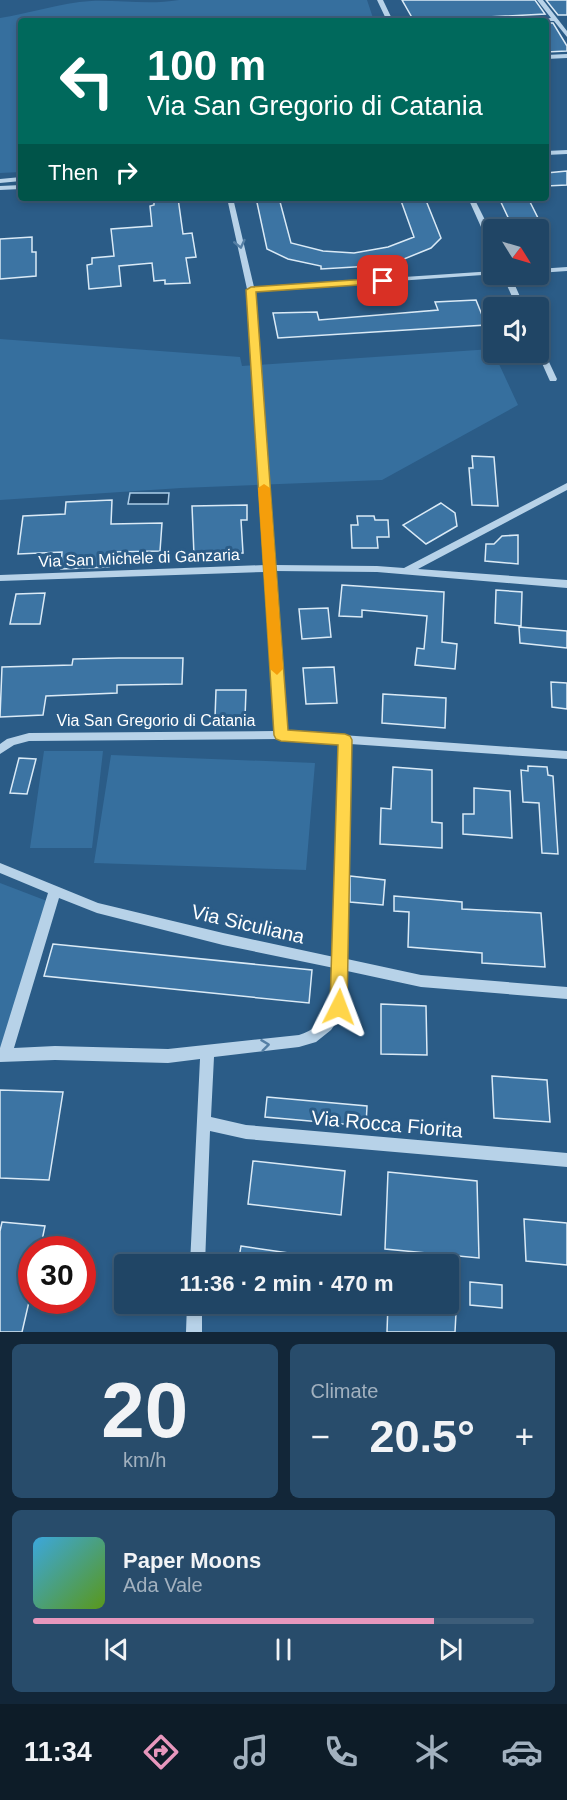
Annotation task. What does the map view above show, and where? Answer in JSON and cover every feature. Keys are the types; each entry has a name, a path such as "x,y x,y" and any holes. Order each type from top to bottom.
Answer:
{"street":[{"path":"380,0 389,18"},
{"path":"540,0 553,20 567,35"},
{"path":"549,20 553,20"},
{"path":"549,57 567,56"},
{"path":"549,153 567,152"},
{"path":"0,181 18,179"},
{"path":"0,188 18,187"},
{"path":"231,201 251,290 281,735"},
{"path":"472,201 483,224"},
{"path":"549,270 567,269"},
{"path":"251,290 483,274"},
{"path":"546,363 553,379"},
{"path":"408,570 567,486"},
{"name":"Via San Michele di Ganzaria","path":"0,578 269,568 408,570 567,584"},
{"name":"Via San Gregorio di Catania","path":"0,750 11,742 29,737 281,735 567,755"},
{"path":"54,892 3,1055 46,1053 155,1056 207,1053 299,1041 319,1032 331,1020 339,1007 345,740"},
{"name":"Via Siculiana","path":"0,868 54,892 120,914 222,939 421,981 567,993"},
{"path":"197,1254 207,1053"},
{"name":"Via Rocca Fiorita","path":"204,1123 246,1132 567,1160"},
{"path":"194,1332 195,1314"}],"shaded area":[{"path":"367,0 373,18 18,18 18,172 0,173 0,18 79,2"},
{"path":"0,339 240,357 242,366 483,350 483,363 498,363 518,405 382,480 181,488 0,500"},
{"path":"130,493 169,493 168,504 128,504"},
{"path":"44,751 103,751 92,848 30,848"},
{"path":"111,755 315,763 306,870 94,863"},
{"path":"0,883 47,901 0,1052"}],"building":[{"path":"402,0 535,0 545,14 470,18 412,18"},
{"path":"546,0 567,0 567,15 558,15"},
{"path":"549,23 553,23 567,46 567,51 549,52"},
{"path":"567,171 567,185 549,186 549,173"},
{"path":"154,201 178,201 183,234 192,233 196,257 186,258 190,283 165,284 165,280 154,281 152,263 119,266 121,286 89,289 87,265 92,264 92,258 114,256 111,229 152,226 150,206 154,205"},
{"path":"257,201 280,201 291,243 323,251 354,253 388,247 414,237 401,201 426,201 441,238 431,248 388,263 388,265 321,269 321,266 288,259 267,249"},
{"path":"500,201 530,201 538,219 509,219"},
{"path":"32,237 32,252 36,252 36,276 0,279 0,239"},
{"path":"476,300 483,318 483,325 278,338 273,313 317,312 319,320 438,310 435,302"},
{"path":"472,456 494,457 498,506 472,505 469,468 473,468"},
{"path":"112,500 111,524 162,523 160,551 110,552 109,567 61,569 62,552 18,554 23,516 65,514 66,502"},
{"path":"441,503 455,513 457,526 426,544 403,525"},
{"path":"247,505 247,520 241,520 243,553 194,555 192,506"},
{"path":"357,516 374,516 375,520 388,520 389,537 377,537 378,548 352,548 351,525 358,525"},
{"path":"518,535 518,564 485,561 486,544 494,544 502,536"},
{"path":"342,585 444,592 442,642 457,644 455,669 415,665 417,648 424,649 427,616 362,610 362,617 339,616"},
{"path":"496,590 522,592 521,626 495,623"},
{"path":"45,593 40,624 10,624 16,594"},
{"path":"328,608 331,637 302,639 299,609"},
{"path":"519,627 567,631 567,648 520,643"},
{"path":"183,658 182,684 117,685 117,693 46,696 43,715 0,717 2,667 72,665 73,659"},
{"path":"334,667 337,703 306,704 303,668"},
{"path":"551,682 567,683 567,709 552,707"},
{"path":"216,690 246,690 245,718 215,718"},
{"path":"383,694 446,698 445,728 382,723"},
{"path":"19,758 36,759 27,794 10,793"},
{"path":"528,766 547,767 548,775 553,776 558,854 542,853 539,803 523,802 521,770 528,771"},
{"path":"393,767 432,770 432,822 442,823 442,848 380,844 381,808 391,809"},
{"path":"474,788 510,791 512,838 463,834 463,814 474,814"},
{"path":"350,876 385,880 383,905 350,902"},
{"path":"394,896 462,902 462,909 541,913 545,967 482,963 482,953 408,947 409,912 394,911"},
{"path":"53,944 312,970 309,1003 44,976"},
{"path":"381,1004 426,1006 427,1055 381,1054"},
{"path":"492,1076 547,1080 550,1122 494,1118"},
{"path":"0,1090 63,1092 49,1180 0,1178"},
{"path":"267,1097 367,1106 366,1126 265,1117"},
{"path":"253,1161 345,1171 341,1215 248,1204"},
{"path":"388,1172 477,1181 479,1258 459,1256 459,1254 385,1249"},
{"path":"524,1219 567,1223 567,1265 526,1261"},
{"path":"2,1222 45,1226 43,1236 18,1236 18,1314 26,1314 22,1332 0,1332 0,1231"},
{"path":"241,1246 295,1254 240,1254"},
{"path":"470,1282 502,1285 502,1308 470,1305"},
{"path":"388,1314 456,1314 455,1332 387,1332"}],"slow traffic":[{"path":"264,488 277,669"}],"route":[{"path":"339,1007 345,740 281,735 251,290 383,281"}]}
